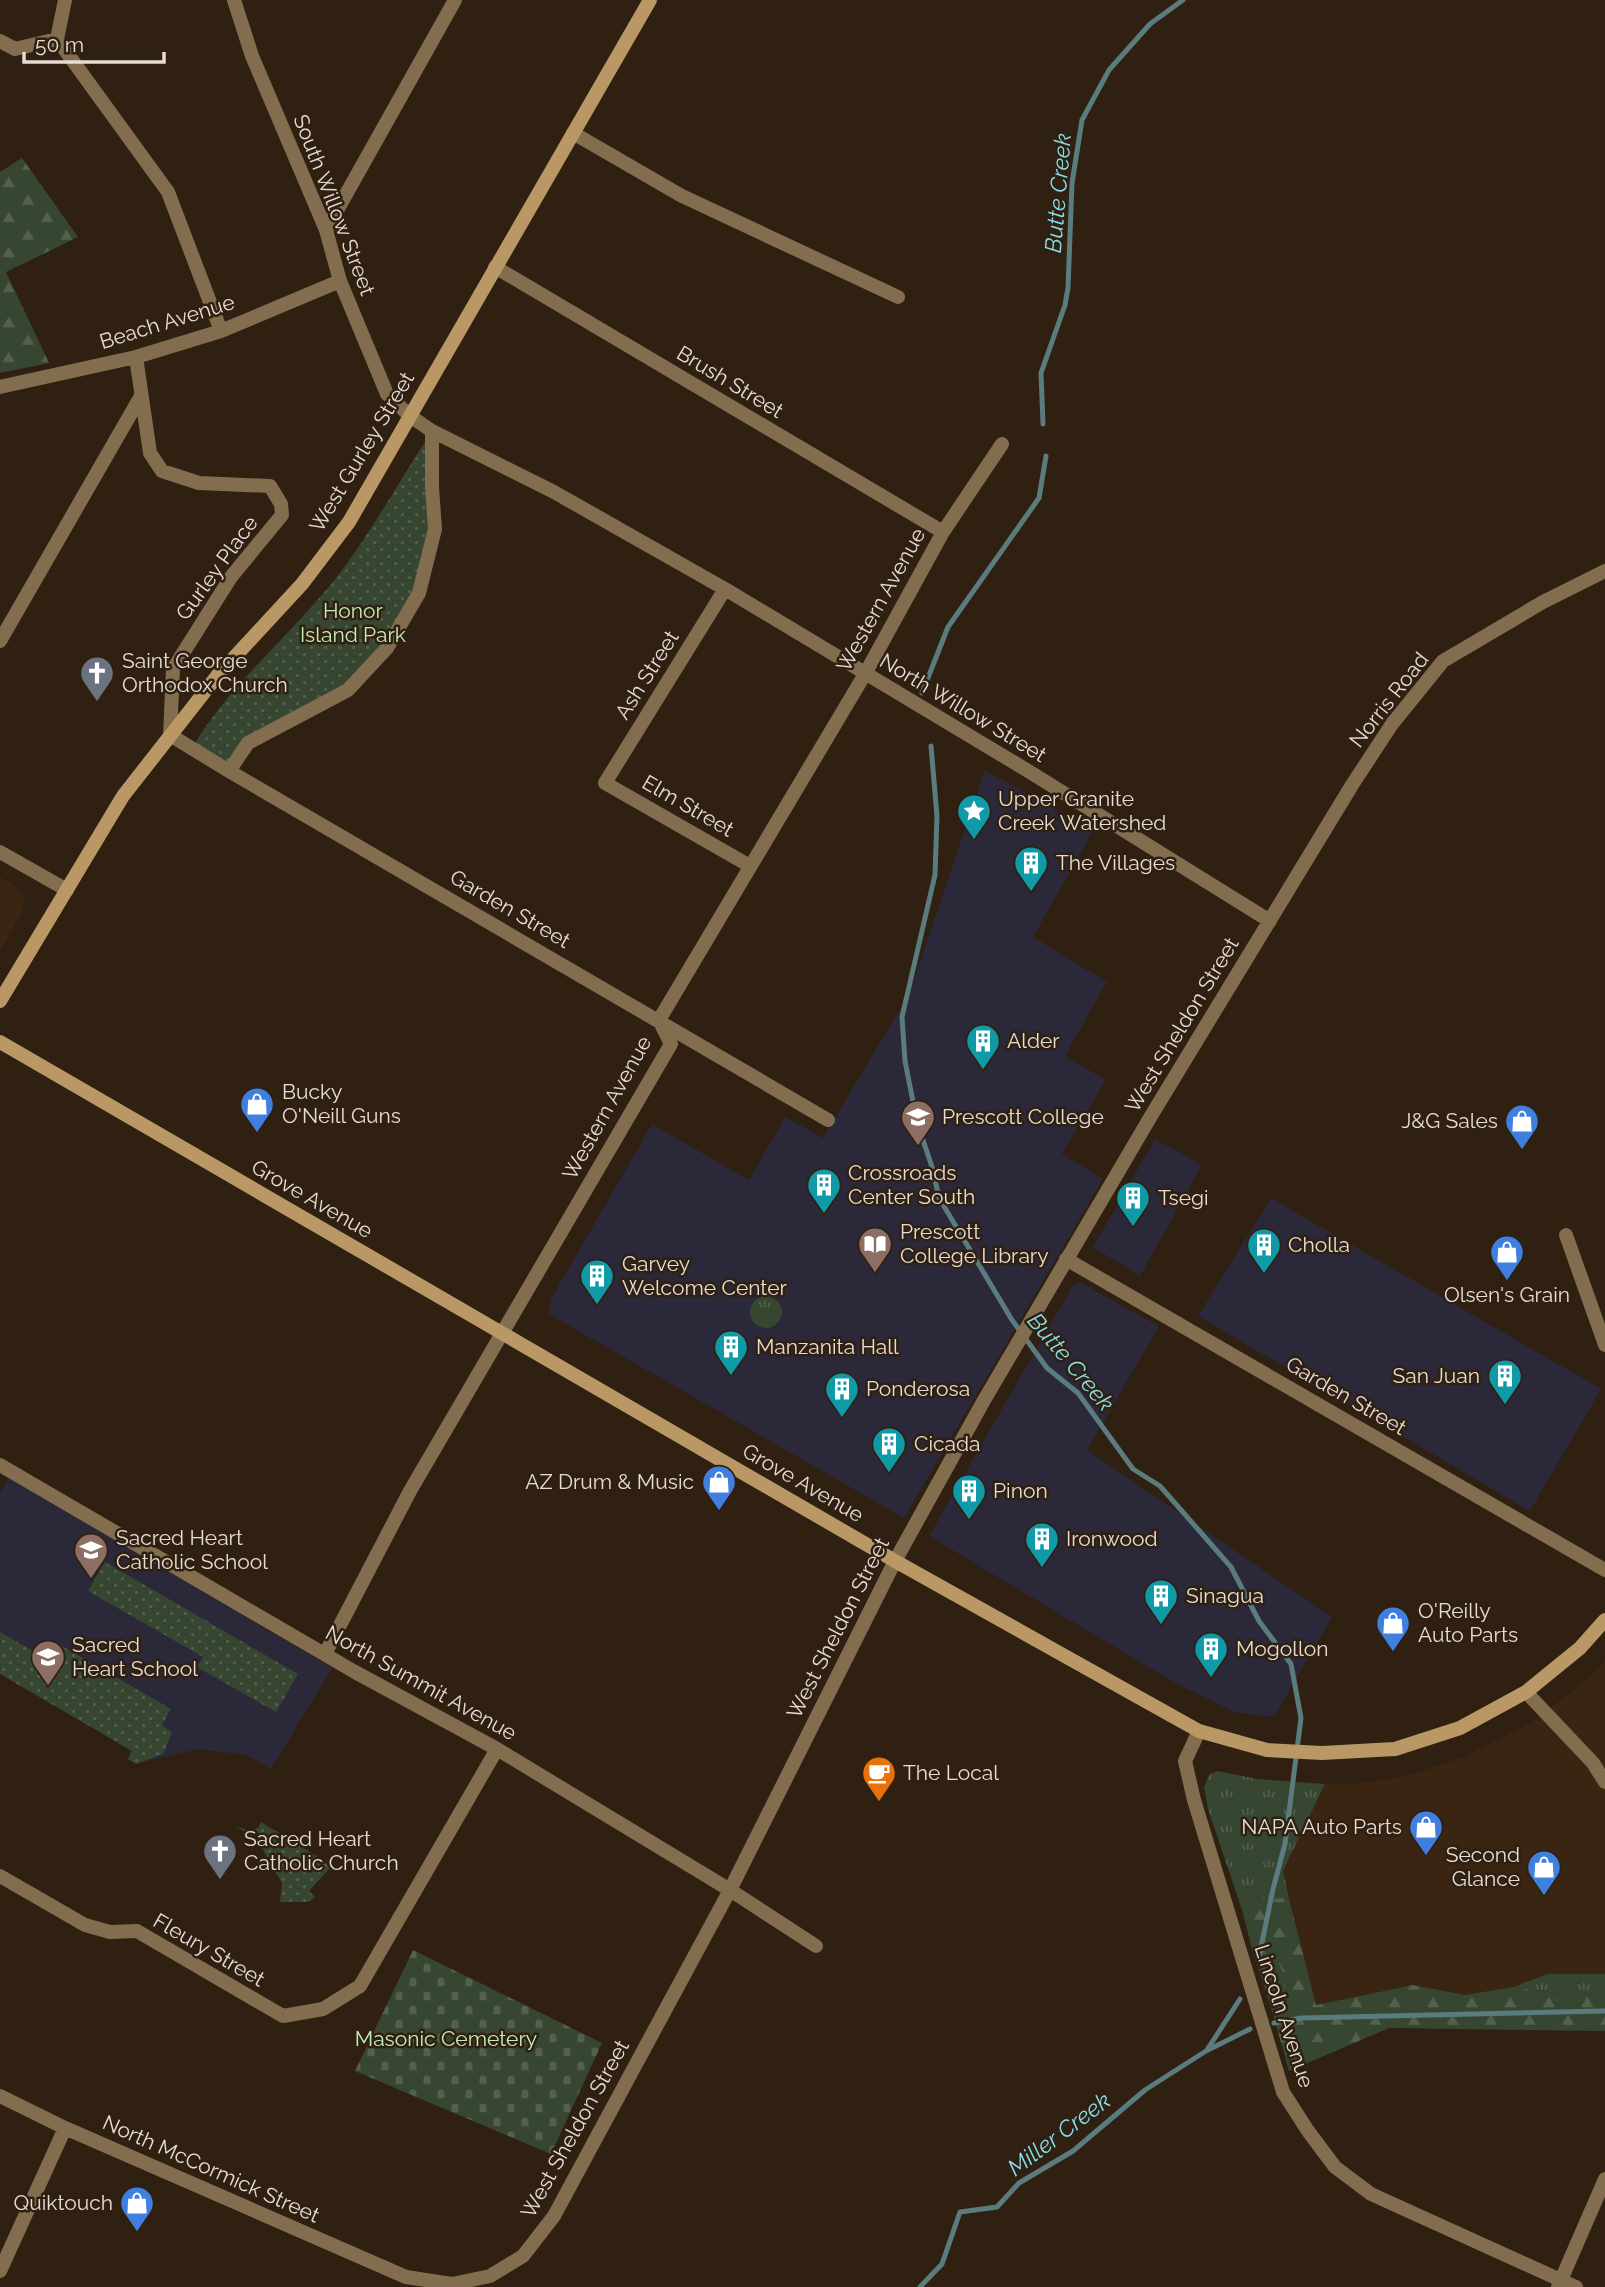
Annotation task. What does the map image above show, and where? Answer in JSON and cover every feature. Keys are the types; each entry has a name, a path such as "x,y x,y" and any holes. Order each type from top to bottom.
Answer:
{"main road":[{"name":"West Gurley Street","path":"0,1001 123,796 217,676 302,584 349,522 650,0"},
{"name":"Grove Avenue","path":"0,1042 895,1561 1199,1731 1267,1750 1322,1753 1395,1749 1460,1728 1526,1692 1580,1648 1605,1620"}],"street":[{"path":"65,0 57,39 167,192 221,331"},
{"name":"South Willow Street","path":"234,0 252,56 326,230 340,281 387,394 410,416"},
{"path":"326,230 455,0"},
{"path":"0,41 15,49 57,39"},
{"path":"573,133 682,196 898,297"},
{"name":"Brush Street","path":"495,267 943,532"},
{"name":"Beach Avenue","path":"0,387 136,357 221,331 340,281"},
{"name":"Gurley Place","path":"136,357 150,453 162,471 199,483 270,486 281,504 282,515 231,577 173,669 170,735"},
{"path":"0,641 141,396"},
{"name":"North Willow Street","path":"410,416 432,430 554,492 724,589 1025,769 1270,921"},
{"path":"229,771 248,743 348,690 387,648 419,593 435,530 432,430"},
{"name":"Western Avenue","path":"324,1654 410,1491 671,1044 659,1020 865,674 943,532 1002,444"},
{"name":"Norris Road","path":"1270,921 1385,734 1443,661 1543,602 1605,571"},
{"name":"Ash Street","path":"605,783 724,589"},
{"name":"Garden Street","path":"170,735 828,1120"},
{"name":"Elm Street","path":"605,783 750,866"},
{"path":"0,852 67,890"},
{"name":"West Sheldon Street","path":"406,2277 452,2284 490,2276 523,2256 554,2216 730,1890 895,1561 1066,1259 1270,921"},
{"path":"1566,1235 1605,1345"},
{"name":"Garden Street","path":"1066,1259 1605,1570"},
{"name":"North Summit Avenue","path":"0,1465 324,1654 497,1749 816,1945"},
{"path":"1526,1692 1593,1763 1605,1782"},
{"name":"Lincoln Avenue","path":"1199,1731 1185,1761 1194,1800 1283,2092 1308,2132 1335,2167 1371,2194 1559,2284 1576,2287"},
{"name":"Fleury Street","path":"0,1876 86,1926 110,1932 137,1931 283,2016 323,2009 360,1986 497,1749"},
{"name":"North McCormick Street","path":"0,2096 65,2128 406,2277"},
{"path":"0,2271 65,2128"},
{"path":"1559,2284 1605,2179"}],"shaded area":[{"name":"Prescott College","path":"985,770 1093,831 1033,937 1107,982 1065,1056 1106,1080 1062,1154 1103,1179 904,1518 549,1314 551,1299 652,1124 749,1180 785,1117 823,1138 909,994"},
{"path":"0,877 16,886 24,899 23,910 0,952"},
{"name":"Prescott College","path":"1155,1139 1202,1165 1140,1276 1093,1247"},
{"path":"1271,1198 1601,1389 1530,1511 1198,1316"},
{"path":"1079,1282 1159,1326 1087,1450 1332,1617 1274,1717 1237,1713 1175,1683 929,1536 1073,1285"},
{"name":"Sacred Heart Catholic School","path":"9,1478 332,1668 271,1769 246,1755 198,1749 136,1764 128,1759 132,1751 0,1674 0,1493"},
{"path":"1605,1660 1605,1974 1547,1974 1513,1987 1465,1995 1413,1985 1316,2005 1283,1871 1325,1784 1355,1784 1406,1776 1463,1757 1531,1723 1585,1681"}],"green space":[{"path":"22,158 78,237 6,272 49,363 0,373 0,172"},
{"name":"Honor Island Park","path":"432,431 435,529 419,593 348,690 248,743 229,771 192,748 223,704 347,564"},
{"path":"766,1296 777,1301 782,1312 777,1323 766,1328 755,1323 750,1312 755,1301"},
{"path":"105,1562 298,1674 276,1712 197,1667 203,1657 88,1591"},
{"path":"0,1632 45,1658 55,1642 171,1709 162,1725 172,1732 163,1754 136,1764 128,1759 132,1751 0,1674"},
{"path":"1217,1771 1258,1779 1325,1784 1283,1871 1289,1898 1256,1899 1242,1910 1208,1809 1204,1787 1209,1775"},
{"path":"261,1822 323,1860 330,1868 309,1891 315,1897 309,1902 280,1902 282,1883 258,1841 236,1826 250,1831 258,1828"},
{"path":"1289,1898 1316,2005 1413,1985 1465,1995 1513,1987 1572,1995 1605,1992 1605,2031 1389,2028 1289,2071 1273,2014 1285,1994 1283,1975 1277,1959 1252,1949 1242,1910 1256,1899"},
{"path":"1252,1949 1277,1959 1285,1981 1285,1993 1273,2014"},
{"name":"Masonic Cemetery","path":"413,1950 602,2043 551,2154 355,2071"},
{"path":"1547,1974 1605,1974 1605,1992 1572,1995 1513,1987"}],"waterway":[{"name":"Butte Creek","path":"1043,424 1041,373 1065,305 1068,288 1072,183 1082,120 1109,70 1150,24 1183,0"},
{"name":"Butte Creek","path":"922,693 948,627 1039,498 1046,456"},
{"name":"Butte Creek","path":"931,746 937,816 935,875 902,1017 905,1061 917,1122 939,1198 1012,1320 1047,1368 1078,1393 1133,1469 1160,1486 1231,1567 1259,1621 1291,1664 1301,1718 1285,1844 1259,1957"},
{"name":"Butte Creek","path":"1207,2050 1240,1999"},
{"path":"1274,2023 1302,2018 1605,2011"},
{"name":"Miller Creek","path":"920,2287 942,2264 960,2212 997,2207 1019,2183 1073,2151 1145,2090 1206,2051 1250,2029"}],"place":[{"name":"Saint George Orthodox Church","path":"97,703"},
{"name":"Upper Granite Creek Watershed","path":"974,841"},
{"name":"The Villages","path":"1031,893"},
{"name":"Alder","path":"983,1071"},
{"name":"Bucky O'Neill Guns","path":"257,1134"},
{"name":"Prescott College","path":"918,1147"},
{"name":"J&G Sales","path":"1522,1151"},
{"name":"Crossroads Center South","path":"824,1215"},
{"name":"Tsegi","path":"1133,1228"},
{"name":"Prescott College Library","path":"875,1274"},
{"name":"Cholla","path":"1264,1275"},
{"name":"Olsen's Grain","path":"1507,1282"},
{"name":"Garvey Welcome Center","path":"597,1306"},
{"name":"Manzanita Hall","path":"731,1377"},
{"name":"San Juan","path":"1505,1406"},
{"name":"Ponderosa","path":"842,1419"},
{"name":"Cicada","path":"889,1474"},
{"name":"AZ Drum & Music","path":"719,1512"},
{"name":"Pinon","path":"969,1521"},
{"name":"Ironwood","path":"1042,1569"},
{"name":"Sacred Heart Catholic School","path":"91,1580"},
{"name":"Sinagua","path":"1161,1626"},
{"name":"O'Reilly Auto Parts","path":"1393,1653"},
{"name":"Mogollon","path":"1211,1679"},
{"name":"Sacred Heart School","path":"48,1687"},
{"name":"The Local","path":"879,1803"},
{"name":"NAPA Auto Parts","path":"1426,1857"},
{"name":"Sacred Heart Catholic Church","path":"220,1881"},
{"name":"Second Glance","path":"1544,1897"},
{"name":"Quiktouch","path":"137,2233"}]}
